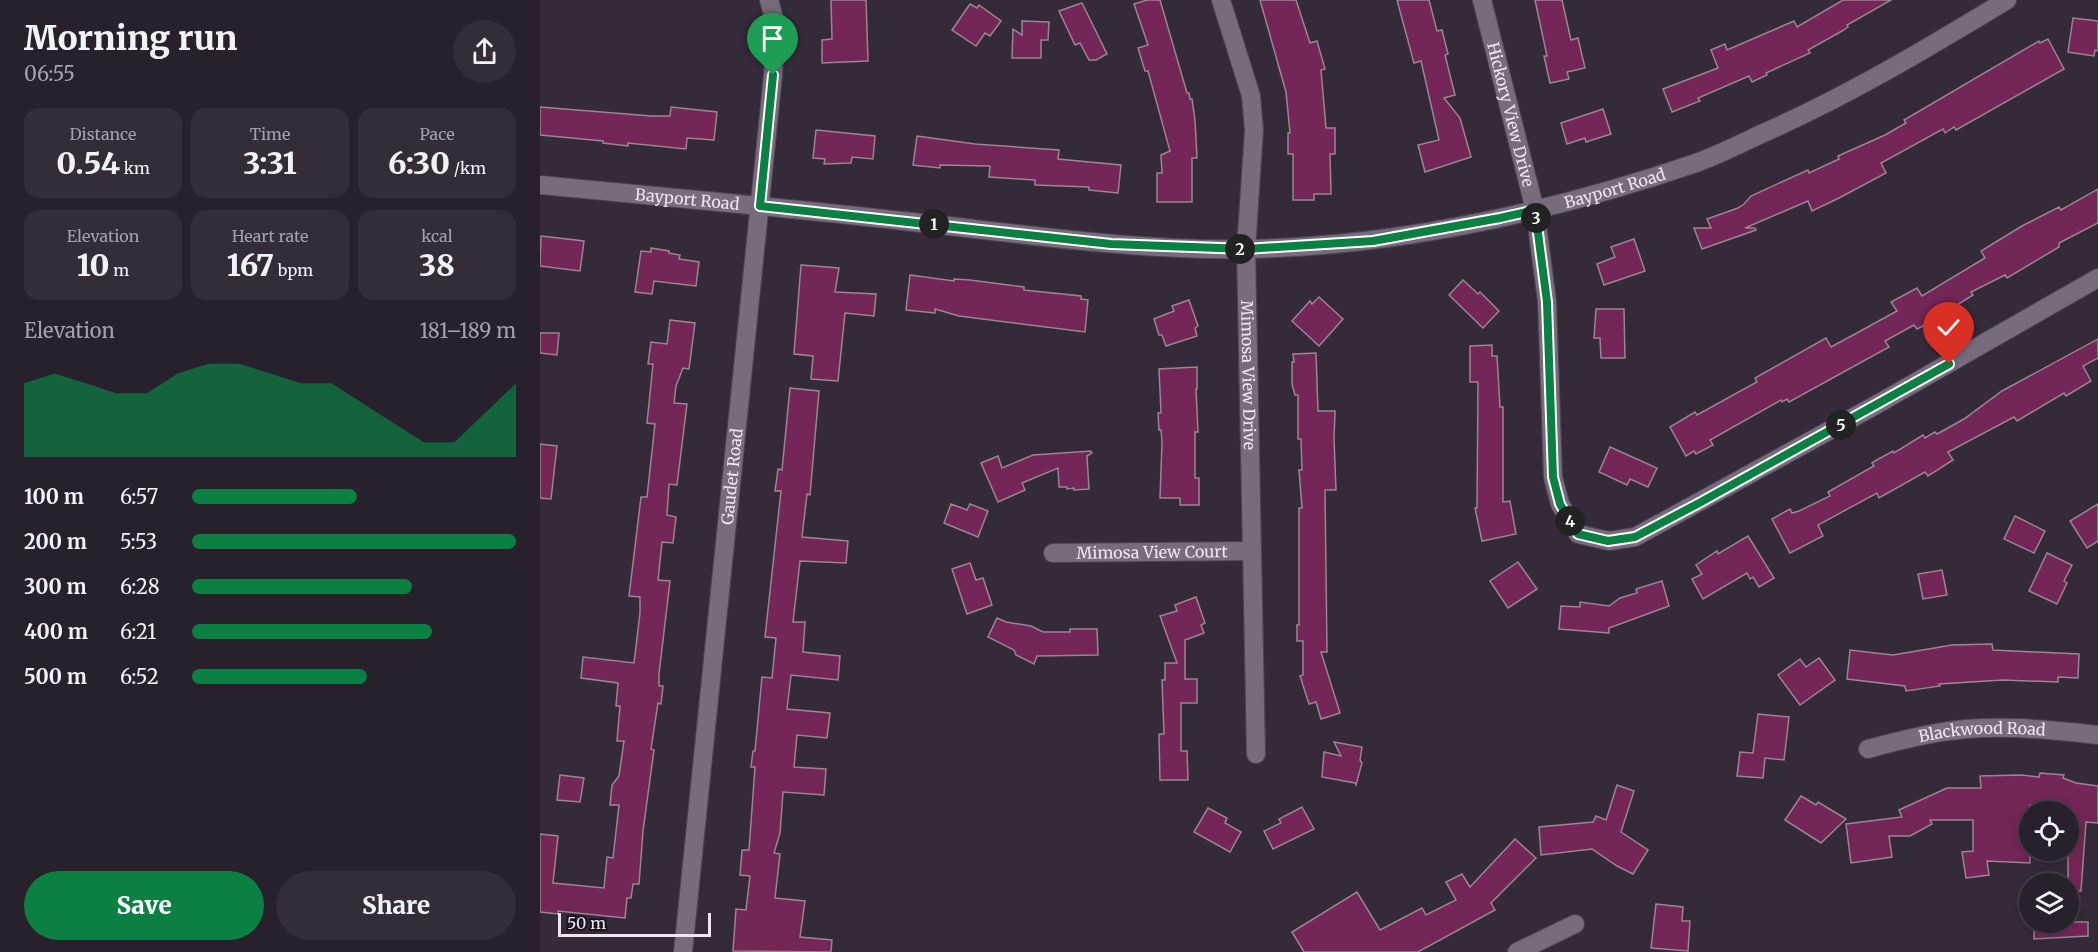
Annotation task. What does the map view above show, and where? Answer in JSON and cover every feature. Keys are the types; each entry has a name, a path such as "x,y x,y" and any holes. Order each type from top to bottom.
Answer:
{"street":[{"name":"Gaudet Road","path":"682,952 773,75 776,25 769,0"},
{"name":"Mimosa View Drive","path":"1221,0 1251,96 1254,130 1246,249 1256,754"},
{"name":"Hickory View Drive","path":"1482,0 1535,210 1547,302 1553,477 1560,504 1578,534 1608,541 1635,537 2098,279"},
{"name":"Bayport Road","path":"540,185 1111,244 1246,249 1373,241 1500,218 1569,202 1700,162 1804,116 1886,73 2007,0"},
{"name":"Mimosa View Court","path":"1053,553 1251,551"},
{"name":"Blackwood Road","path":"1868,749 1958,730 1996,728 2098,735"},
{"path":"1517,952 1575,924"}],"building":[{"path":"831,0 866,0 868,61 822,63 822,40 832,39"},
{"path":"1147,0 1160,0 1187,93 1192,99 1197,158 1192,158 1192,202 1157,202 1157,173 1162,173 1161,155 1170,151 1148,71 1145,71 1138,48 1148,45 1134,4"},
{"path":"1260,0 1296,0 1310,43 1317,41 1325,69 1321,70 1326,128 1335,128 1335,154 1330,154 1331,194 1314,194 1314,200 1293,200 1293,154 1288,154 1288,133 1290,133 1286,92"},
{"path":"1397,0 1429,0 1437,31 1442,30 1448,54 1445,55 1455,95 1444,98 1460,118 1471,157 1425,172 1418,145 1439,140 1421,61 1414,63"},
{"path":"1535,0 1562,0 1571,40 1578,38 1585,68 1567,72 1569,79 1550,83 1544,56 1547,56"},
{"path":"1843,0 1891,0 1808,50 1810,53 1766,73 1767,75 1752,82 1749,76 1698,98 1700,101 1672,112 1663,89 1718,68 1711,50 1725,44 1727,50 1794,21 1797,27"},
{"path":"1082,3 1107,54 1096,60 1089,60 1080,43 1075,45 1059,11"},
{"path":"970,4 977,8 979,5 1001,21 990,36 985,33 976,46 952,30"},
{"path":"2073,18 2098,21 2098,51 2095,50 2094,56 2068,52"},
{"path":"1022,21 1049,22 1048,40 1041,40 1041,58 1012,58 1013,29 1022,35"},
{"path":"2048,39 2064,69 1956,130 1954,127 1945,133 1943,129 1881,163 1886,173 1839,198 1812,211 1808,201 1745,228 1756,230 1702,249 1694,228 1711,228 1707,219 1738,208 1751,196 1808,170 1809,173 1839,159 1838,156 1885,135 1906,123 1904,120 2039,41 2040,43"},
{"path":"540,107 651,116 670,116 671,107 717,112 714,140 687,138 686,149 628,143 628,146 603,143 603,141 540,135"},
{"path":"1603,109 1611,134 1586,142 1585,138 1567,144 1561,123"},
{"path":"816,130 875,136 873,159 852,157 851,163 824,164 825,159 813,158"},
{"path":"917,136 975,144 1059,150 1058,159 1121,165 1118,193 1089,190 1089,187 1035,185 1035,180 989,177 990,166 940,165 940,168 913,165"},
{"path":"2098,189 2098,223 2059,243 2059,247 2007,278 2005,275 1971,292 1973,295 1925,325 1917,329 1914,325 1885,341 1889,347 1789,402 1787,399 1782,402 1781,400 1710,440 1713,445 1696,454 1694,451 1686,456 1670,427 1695,412 1697,415 1757,382 1755,378 1826,338 1831,347 1897,311 1891,302 1917,288 1922,296 1985,258 1981,251 2022,226 2059,207 2061,210"},
{"path":"541,236 584,241 580,271 540,266"},
{"path":"1634,239 1645,271 1604,285 1597,264 1615,257 1611,247"},
{"path":"651,248 680,255 679,259 699,262 696,286 654,281 652,294 635,292 641,251 651,252"},
{"path":"801,265 839,268 835,292 876,294 874,316 845,313 838,381 811,379 813,356 794,354"},
{"path":"910,275 954,281 954,279 970,280 1024,287 1024,290 1081,296 1081,299 1088,300 1085,332 959,316 935,309 935,313 906,310"},
{"path":"1463,280 1478,294 1480,292 1499,311 1483,328 1449,295"},
{"path":"1319,297 1343,319 1319,346 1292,321 1310,301 1312,304"},
{"path":"1189,300 1198,326 1195,328 1197,336 1166,346 1162,335 1159,335 1154,319 1174,311 1172,306"},
{"path":"1596,309 1624,309 1625,358 1601,358 1600,338 1594,338"},
{"path":"670,320 695,323 689,369 683,368 676,386 674,403 687,404 677,485 669,484 667,515 676,517 673,543 662,542 658,580 670,581 659,674 659,686 663,686 651,749 654,750 643,831 639,884 633,884 631,898 627,898 625,918 558,911 558,914 540,912 540,834 558,836 553,883 604,888 607,857 613,858 619,805 610,805 612,785 619,776 624,741 617,741 620,706 616,706 618,683 581,678 583,657 634,663 640,597 629,596 641,497 647,497 655,424 647,423 653,364 648,364 651,342 667,344"},
{"path":"540,333 559,333 557,355 540,353"},
{"path":"2098,339 2098,358 2083,366 2091,381 2066,396 2064,393 2017,421 2014,417 1948,452 1953,460 1928,476 1925,472 1879,498 1877,493 1818,525 1823,536 1790,553 1772,519 1790,509 1792,513 1799,511 1830,496 1828,492 1874,466 1872,463 1875,461 1893,451 1894,453 1923,435 1925,438 1935,432 1937,434 1964,419 2002,391"},
{"path":"1492,345 1492,356 1497,356 1500,407 1503,407 1503,502 1510,501 1516,534 1482,541 1475,508 1477,508 1478,382 1470,382 1470,346"},
{"path":"1316,353 1318,411 1335,411 1336,490 1325,490 1327,652 1321,652 1340,713 1321,719 1316,702 1309,704 1300,676 1303,675 1303,641 1297,641 1297,625 1299,625 1299,508 1302,508 1299,470 1302,470 1301,439 1298,439 1298,395 1295,395 1292,384 1293,354"},
{"path":"1197,367 1198,432 1195,432 1195,478 1199,478 1199,505 1180,505 1180,498 1160,498 1162,442 1158,413 1161,413 1159,369"},
{"path":"790,388 819,391 810,495 807,494 802,537 848,541 846,563 800,561 793,622 805,622 803,652 840,656 838,680 791,675 787,709 830,713 827,738 797,735 794,767 826,769 824,795 783,792 780,833 774,853 780,854 775,898 805,901 800,937 832,940 831,952 733,951 736,909 746,910 750,876 740,875 742,850 749,850 755,767 751,767 753,751 755,751 762,677 772,678 776,638 765,637 781,491 775,491 778,469 782,470"},
{"path":"540,444 557,446 551,499 540,498"},
{"path":"1610,447 1657,468 1648,487 1630,479 1627,485 1599,472"},
{"path":"1091,451 1092,453 1087,456 1089,489 1074,490 1074,488 1059,487 1058,468 1022,483 1025,490 998,502 981,463 998,456 1002,468 1033,455"},
{"path":"951,504 967,510 970,504 988,511 978,537 944,523"},
{"path":"2098,504 2098,541 2087,548 2070,521"},
{"path":"2015,516 2045,531 2034,553 2004,539"},
{"path":"1748,536 1774,578 1759,587 1753,577 1750,579 1747,573 1703,599 1692,579 1702,574 1696,565 1717,551 1718,554"},
{"path":"2047,553 2072,565 2057,604 2029,591"},
{"path":"1518,562 1537,589 1508,608 1490,581"},
{"path":"970,563 976,580 983,578 992,605 967,614 952,569"},
{"path":"1942,570 1947,595 1923,599 1918,574"},
{"path":"1662,581 1669,606 1609,628 1609,633 1559,629 1561,606 1580,607 1580,602 1609,606 1620,598 1637,593 1636,589"},
{"path":"1196,597 1205,623 1201,625 1204,633 1185,640 1185,679 1197,679 1197,703 1181,703 1181,751 1187,751 1188,780 1160,780 1159,734 1164,734 1162,680 1165,680 1165,663 1177,663 1160,616 1177,611 1175,605"},
{"path":"997,618 1006,622 1031,626 1043,632 1097,629 1098,655 1037,656 1034,664 1016,655 1014,650 988,637"},
{"path":"1992,644 1993,650 2079,654 2078,678 2058,677 2058,682 2003,680 1939,684 1940,686 1906,691 1905,686 1847,679 1850,650 1893,655 1952,645"},
{"path":"1819,658 1835,680 1800,705 1778,675 1800,659 1806,667"},
{"path":"1758,714 1789,717 1784,760 1765,758 1763,778 1737,776 1740,752 1753,753"},
{"path":"1334,742 1362,747 1360,760 1362,763 1356,785 1322,777 1324,752 1341,756"},
{"path":"2040,773 2064,775 2063,778 2076,783 2098,786 2098,823 2086,822 2081,891 2079,891 2079,873 2068,873 2068,861 2079,861 2079,801 2019,801 2019,861 2030,861 2030,863 1987,861 1989,875 1966,878 1962,852 1973,851 1973,820 1930,820 1932,824 1910,836 1889,836 1892,857 1851,863 1846,824 1902,817 1899,810 1947,788 1981,788 1980,776 2039,777"},
{"path":"560,775 584,778 580,802 557,800"},
{"path":"1617,785 1634,791 1621,832 1648,850 1633,874 1592,849 1541,855 1539,827 1593,822 1596,816 1606,820"},
{"path":"1801,796 1816,805 1818,802 1846,819 1821,843 1785,820"},
{"path":"1302,807 1314,829 1273,849 1264,831 1281,823 1279,819"},
{"path":"1208,808 1227,818 1225,823 1241,832 1230,852 1194,832"},
{"path":"1515,839 1536,858 1491,903 1495,910 1418,952 1304,952 1292,932 1357,892 1380,930 1422,908 1426,915 1456,900 1446,882 1462,874 1470,887"},
{"path":"1656,904 1683,907 1682,921 1690,921 1688,951 1651,948"},
{"path":"2079,922 2088,922 2088,936 2034,939 2034,933 2079,933"}],"route":[{"path":"773,75 760,206 1111,244 1246,249 1373,241 1535,210 1547,302 1553,477 1560,504 1578,534 1587,537 1608,541 1635,537 1949,364"}]}
